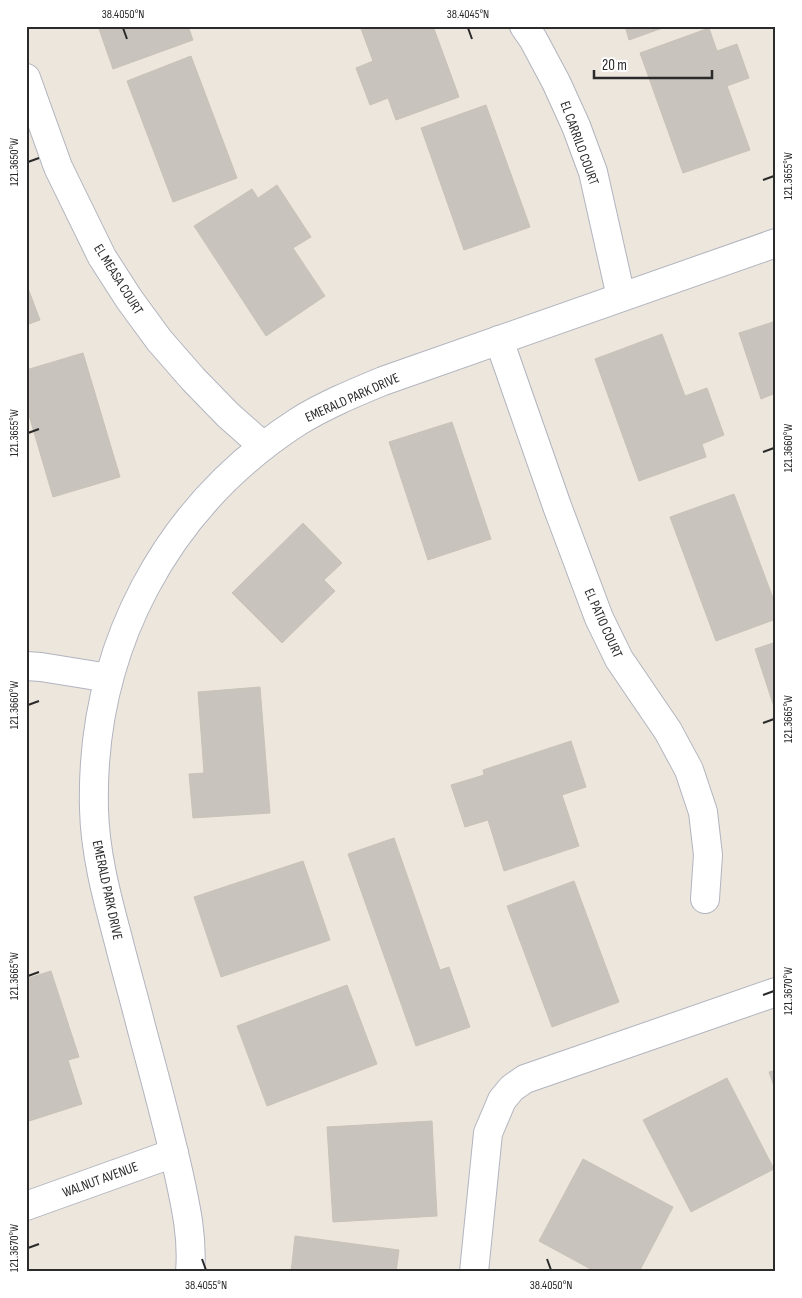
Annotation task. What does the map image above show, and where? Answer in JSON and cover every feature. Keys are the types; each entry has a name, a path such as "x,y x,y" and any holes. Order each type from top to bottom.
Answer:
{"street":[{"name":"EL CARRILO COURT","path":"524,26 556,82 576,126 593,172 621,297"},
{"name":"EL MEASA COURT","path":"26,78 58,166 102,257 159,340 228,415 263,446"},
{"name":"EMERALD PARK DRIVE","path":"190,1272 188,1218 174,1153 110,910 99,856 94,810 99,721 109,678 122,638 139,596 162,557 188,520 218,486 263,446 301,420 341,399 383,382 776,243"},
{"name":"EL PATIO COURT","path":"499,340 557,506 599,618 619,659 668,732 689,770 703,812 708,855 705,899"},
{"path":"26,666 109,678"},
{"path":"474,1272 488,1133 502,1100 512,1088 525,1079 776,992"},
{"name":"WALNUT AVENUE","path":"26,1206 174,1153"}],"building":[{"path":"98,26 188,26 193,40 113,69"},
{"path":"360,26 433,26 459,97 396,120 388,98 370,105 356,68 373,61"},
{"path":"625,26 668,26 629,40"},
{"path":"709,28 717,51 737,44 749,78 727,86 750,150 683,173 640,53"},
{"path":"191,56 237,178 173,202 127,81"},
{"path":"486,105 530,227 464,250 421,128"},
{"path":"277,185 311,237 293,248 325,296 266,336 194,226 252,189 258,198"},
{"path":"26,283 40,320 26,325"},
{"path":"776,321 776,393 761,399 739,333"},
{"path":"662,334 685,396 707,388 724,435 702,444 706,457 639,481 595,359"},
{"path":"83,353 120,477 53,497 26,405 26,370"},
{"path":"452,422 491,539 428,560 389,442"},
{"path":"734,494 776,606 776,619 716,641 670,517"},
{"path":"303,523 342,563 324,580 335,591 282,643 232,593"},
{"path":"776,642 776,713 755,649"},
{"path":"260,687 270,813 193,818 189,774 204,773 198,692"},
{"path":"571,741 586,787 562,795 579,846 504,871 488,820 465,827 451,785 484,775 483,770"},
{"path":"394,838 440,970 449,967 470,1027 416,1046 348,854"},
{"path":"303,861 330,940 221,977 194,897"},
{"path":"574,881 619,1002 552,1027 507,906"},
{"path":"51,971 79,1057 68,1060 82,1104 26,1122 26,979"},
{"path":"347,985 377,1064 267,1106 237,1026"},
{"path":"776,1070 776,1092 769,1072"},
{"path":"727,1078 774,1169 691,1212 643,1120"},
{"path":"432,1121 437,1216 333,1222 327,1127"},
{"path":"583,1159 673,1207 639,1272 596,1272 539,1241"},
{"path":"295,1236 399,1250 396,1272 291,1272"}]}
